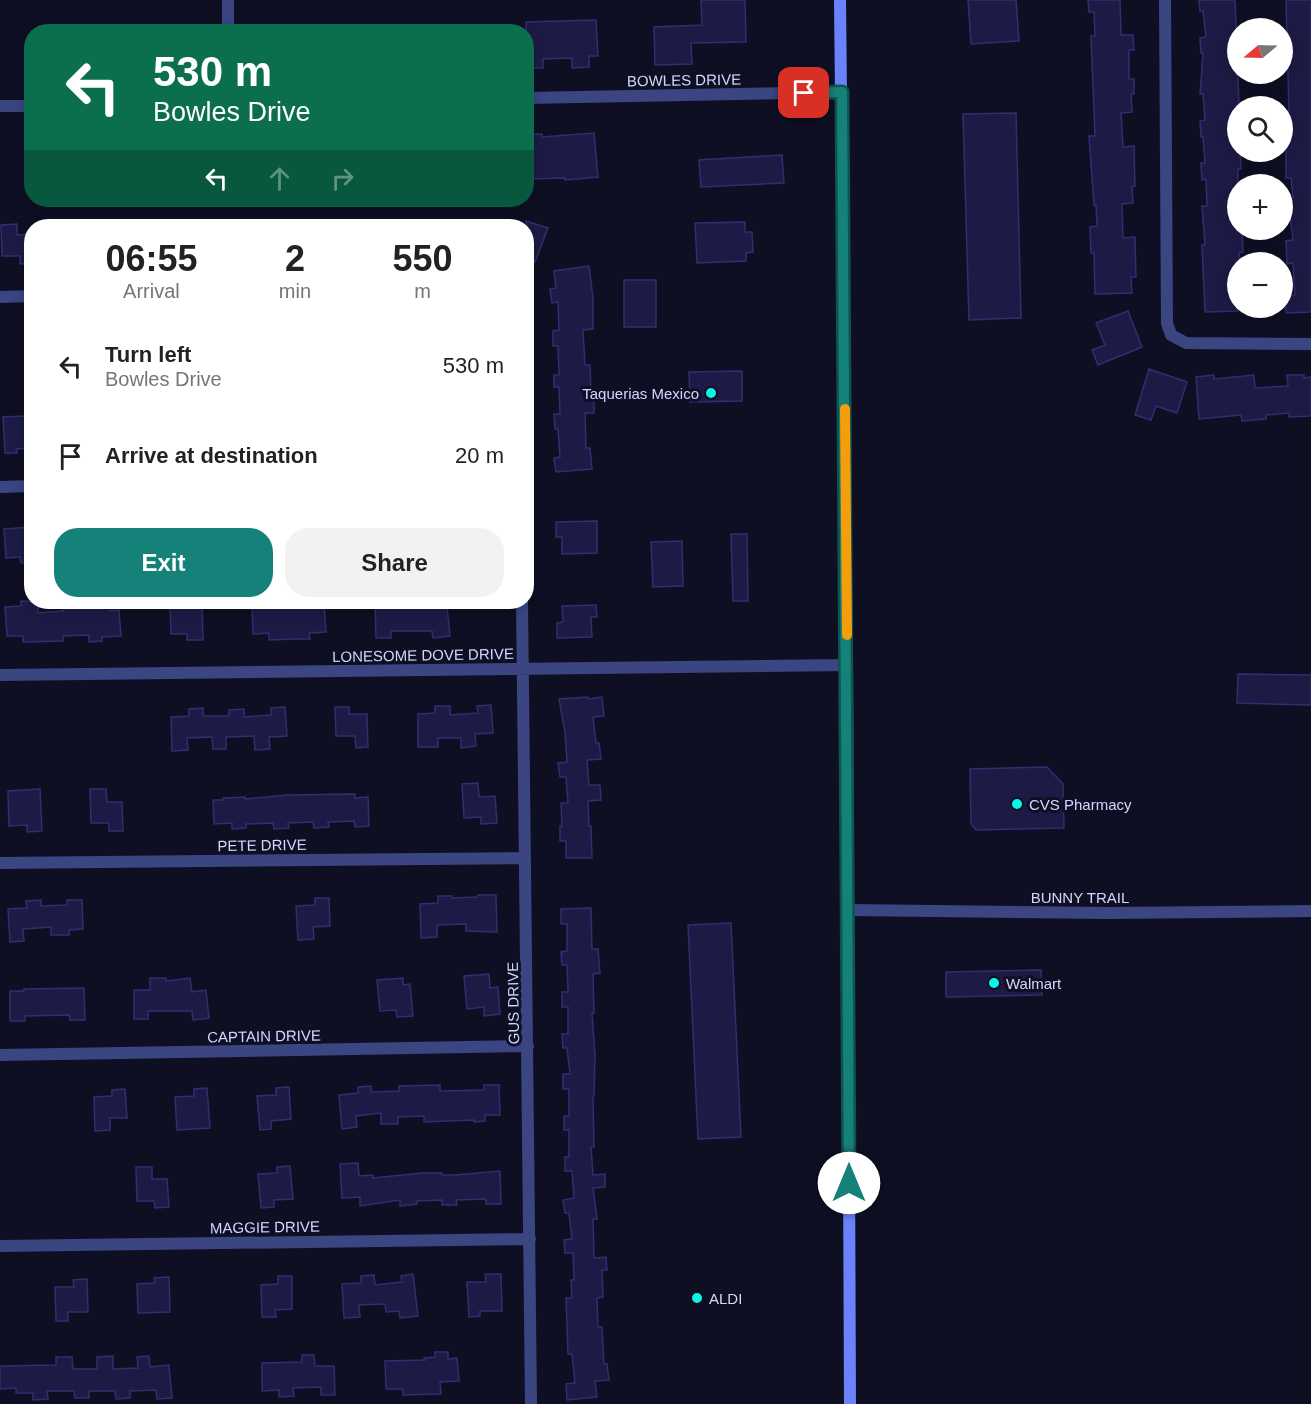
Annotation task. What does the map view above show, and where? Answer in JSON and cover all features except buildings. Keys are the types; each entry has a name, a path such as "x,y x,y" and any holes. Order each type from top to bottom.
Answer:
{"main road":[{"path":"840,0 847,665 850,1404"}],"street":[{"path":"228,0 228,24"},
{"path":"1165,0 1167,323 1172,335 1186,343 1311,344"},
{"name":"BOWLES DRIVE","path":"534,98 842,92"},
{"path":"0,106 24,106"},
{"path":"0,297 24,296"},
{"path":"0,486 24,486"},
{"name":"GUS DRIVE","path":"522,609 531,1404"},
{"name":"LONESOME DOVE DRIVE","path":"0,675 847,665"},
{"name":"PETE DRIVE","path":"0,863 525,858"},
{"name":"BUNNY TRAIL","path":"848,910 1108,913 1311,911"},
{"name":"CAPTAIN DRIVE","path":"0,1055 528,1046"},
{"name":"MAGGIE DRIVE","path":"0,1246 530,1239"}],"slow traffic":[{"path":"845,409 847,635"}],"place":[{"name":"Taquerias Mexico","path":"711,393"},
{"name":"CVS Pharmacy","path":"1017,804"},
{"name":"Walmart","path":"994,983"},
{"name":"ALDI","path":"697,1298"}],"route":[{"path":"804,93 842,92 849,1183"}]}
